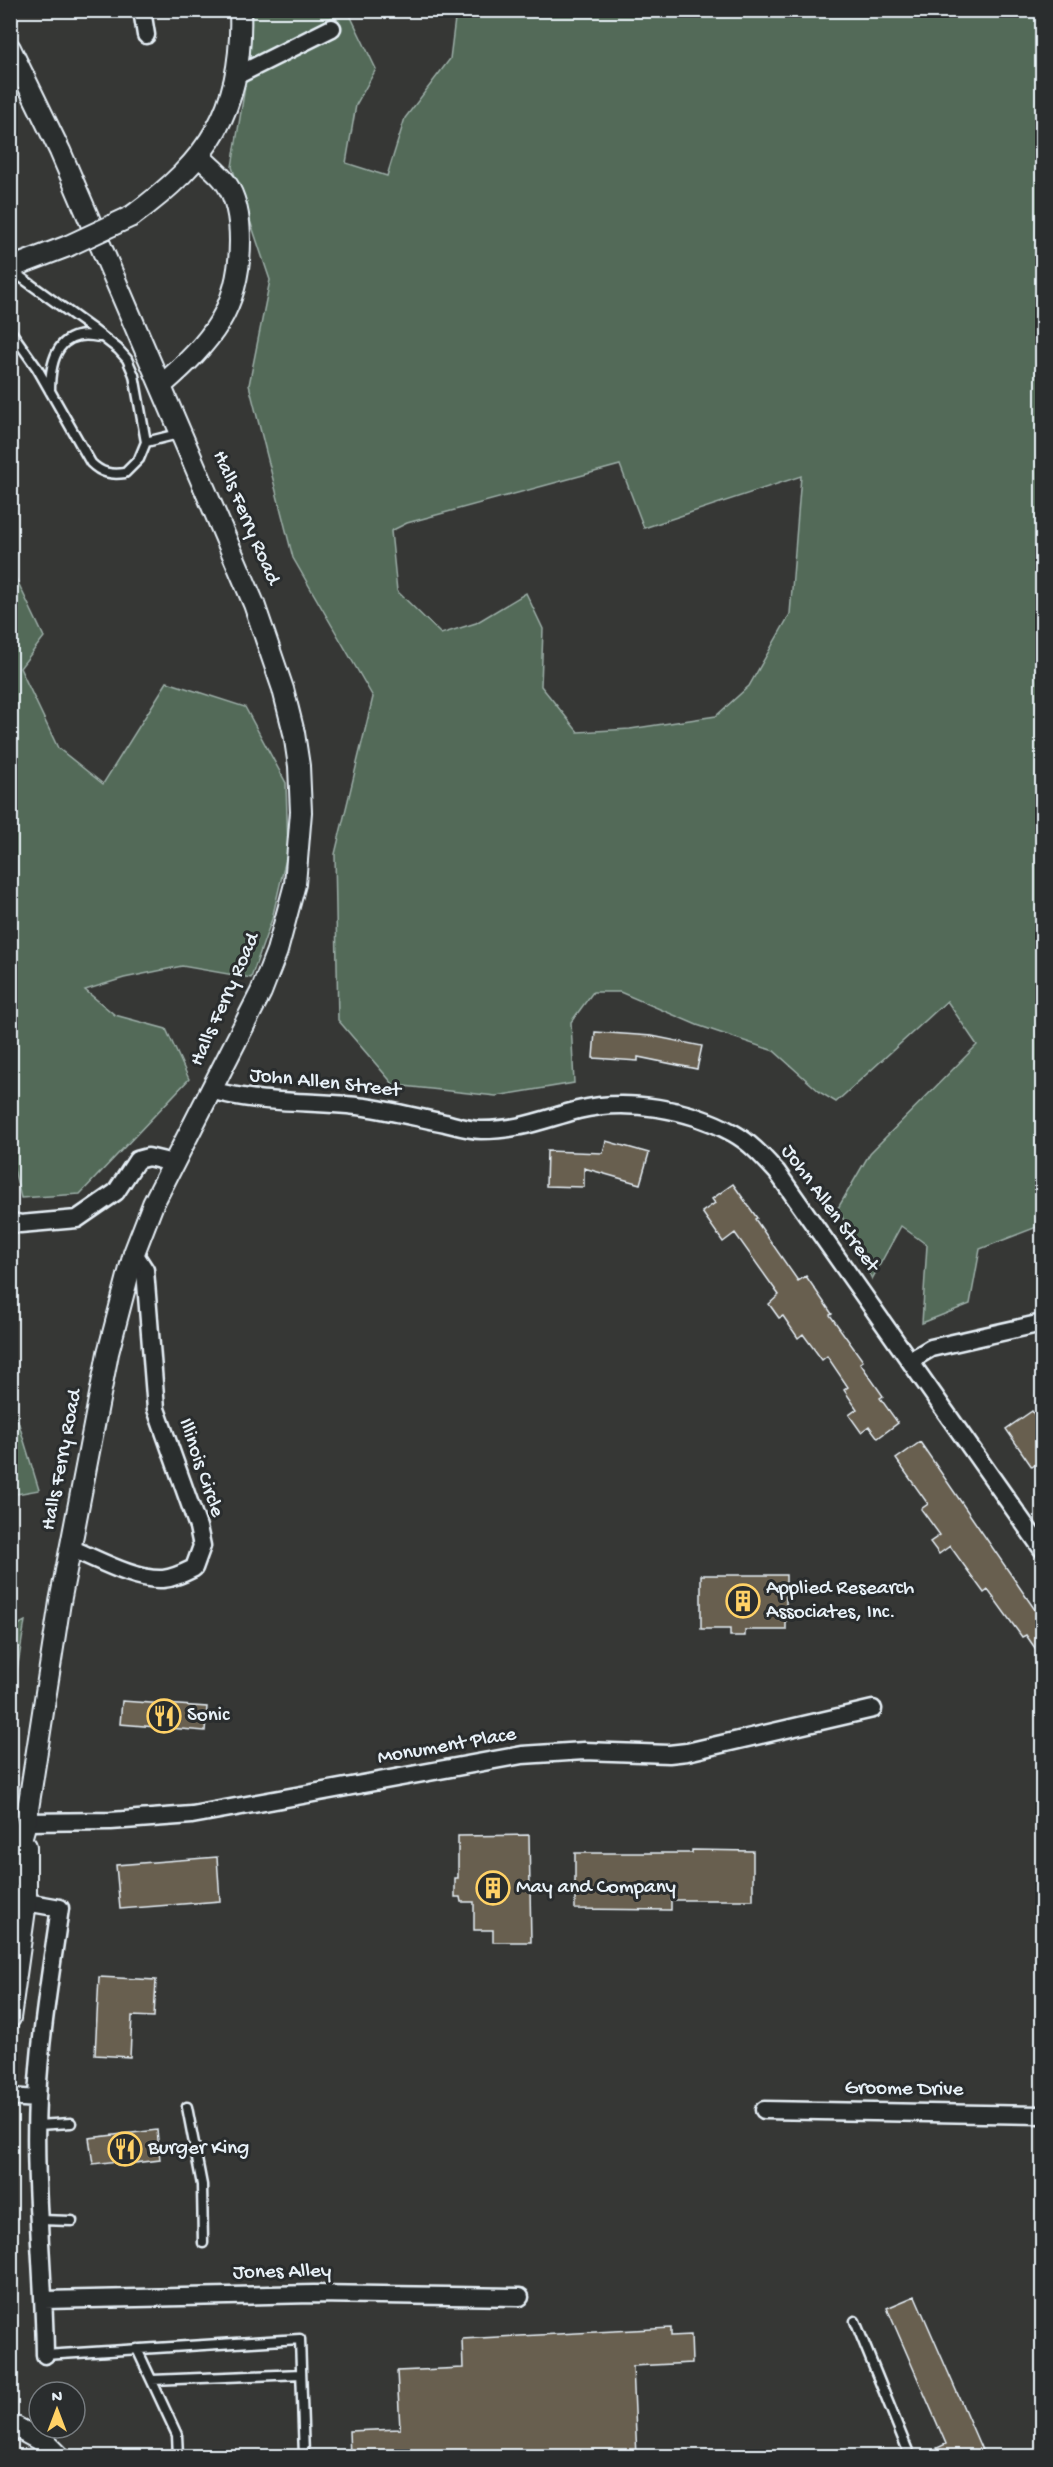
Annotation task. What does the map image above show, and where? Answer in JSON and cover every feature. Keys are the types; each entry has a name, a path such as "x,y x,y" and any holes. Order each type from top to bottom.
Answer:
{"street":[{"path":"142,10 146,35"},
{"path":"10,269 68,246 132,216 162,194 200,157 217,131 236,76 240,47 240,10"},
{"path":"236,76 332,28"},
{"name":"Halls Ferry Road","path":"10,48 60,151 183,432 254,604 271,648 294,733 301,801 295,884 277,951 261,992 153,1204 134,1253 108,1353 70,1548 26,1822 10,1878"},
{"path":"162,385 210,339 232,301 237,279 240,233 236,206 226,183 200,157"},
{"name":"John Allen Street","path":"211,1090 234,1096 365,1107 477,1130 510,1130 580,1110 640,1107 680,1113 706,1121 735,1134 759,1152 777,1172 1042,1549"},
{"path":"10,1221 20,1224 77,1218 116,1191 137,1160 148,1157 174,1163"},
{"name":"Illinois Circle","path":"70,1548 134,1574 162,1579 181,1575 194,1568 202,1546 198,1527 156,1409 145,1270 134,1253"},
{"path":"910,1360 932,1348 1042,1323"},
{"name":"Monument Place","path":"26,1822 111,1821 192,1815 532,1754 584,1751 669,1754 687,1752 873,1709"},
{"name":"Halls Ferry Road","path":"10,2018 26,1902 26,1822"},
{"path":"26,1902 60,1908 42,2039 37,2099 45,2355"},
{"path":"10,2097 37,2099"},
{"name":"Groome Drive","path":"764,2110 1042,2115"},
{"name":"Jones Alley","path":"44,2300 326,2294 520,2297"},
{"path":"10,2424 47,2444 59,2457"}],"lane":[{"path":"10,269 118,349 127,359 134,375 146,441 139,459 125,473 108,473 98,470 90,463 37,368 10,330"},
{"path":"50,392 50,371 58,350 69,339 79,335 102,338"},
{"path":"146,441 183,432"},
{"path":"187,2107 202,2185 203,2243"},
{"path":"37,2126 71,2123"},
{"path":"40,2220 72,2221"},
{"path":"855,2321 910,2457"},
{"path":"45,2355 300,2338 304,2457"},
{"path":"137,2349 177,2435 178,2457"},
{"path":"152,2380 301,2374"}],"green space":[{"path":"252,11 348,11 376,69 356,105 346,163 387,176 405,118 450,59 456,11 1042,11 1042,1225 980,1249 970,1304 922,1323 927,1245 901,1226 872,1279 838,1208 870,1153 977,1045 947,1001 836,1102 821,1093 774,1051 697,1025 620,992 593,992 571,1022 574,1083 496,1096 394,1085 338,1020 335,854 373,697 293,558 249,385 270,280 232,167 250,56","holes":["620,465 644,528 801,476 790,614 749,686 716,716 630,729 578,732 541,686 543,629 526,593 476,623 441,634 397,591 391,531 407,523"]},
{"path":"13,572 44,637 20,668 58,748 103,784 167,682 245,707 286,783 288,850 272,919 251,978 182,966 124,978 85,990 115,1015 166,1029 189,1079 80,1194 21,1198 10,1153 10,574"},
{"path":"11,1398 39,1490 10,1495"},
{"path":"25,1621 11,1708 11,1629"}],"building":[{"path":"595,1032 652,1036 702,1046 697,1069 638,1057 638,1061 593,1058"},
{"path":"606,1141 649,1153 640,1184 584,1168 584,1187 546,1186 547,1151 603,1153"},
{"path":"733,1184 798,1281 806,1276 863,1361 860,1363 883,1396 880,1398 898,1423 878,1438 869,1426 861,1432 849,1415 857,1409 844,1390 848,1387 827,1356 822,1360 803,1334 798,1338 783,1316 779,1318 769,1304 779,1295 735,1233 723,1242 702,1212 715,1203 712,1199"},
{"path":"1032,1411 1042,1426 1042,1460 1032,1467 1006,1429"},
{"path":"920,1442 1042,1620 1042,1658 1026,1635 1022,1637 988,1590 984,1593 950,1546 939,1554 930,1542 940,1535 921,1509 928,1504 896,1459"},
{"name":"Applied Research Associates, Inc.","path":"701,1575 786,1575 786,1630 745,1630 745,1636 730,1636 730,1629 701,1629"},
{"name":"Sonic","path":"122,1701 207,1707 205,1731 120,1724"},
{"name":"May and Company","path":"529,1835 531,1942 493,1942 493,1930 474,1930 474,1902 461,1902 460,1897 455,1897 455,1878 458,1878 458,1836"},
{"path":"692,1850 753,1851 753,1900 671,1900 671,1910 575,1909 575,1853 692,1853"},
{"path":"217,1857 220,1901 120,1909 116,1865"},
{"path":"99,1977 156,1980 154,2017 132,2016 130,2057 95,2055"},
{"name":"Burger King","path":"157,2130 160,2160 118,2165 118,2161 93,2164 89,2138"},
{"path":"915,2296 985,2457 918,2457 946,2444 887,2308"},
{"path":"671,2328 671,2336 691,2335 692,2363 633,2366 637,2457 350,2457 349,2431 400,2429 397,2371 463,2368 462,2339"}],"place":[{"name":"Applied Research Associates, Inc.","path":"743,1601"},
{"name":"Sonic","path":"164,1716"},
{"name":"May and Company","path":"493,1888"},
{"name":"Burger King","path":"125,2149"}]}
